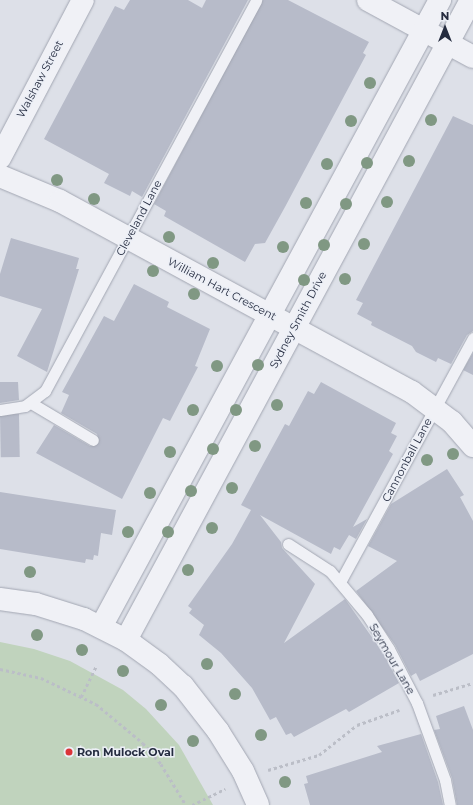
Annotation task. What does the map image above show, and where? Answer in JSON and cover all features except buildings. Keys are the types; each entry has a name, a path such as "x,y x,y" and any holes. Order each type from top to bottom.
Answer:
{"street":[{"name":"Walshaw Street","path":"0,158 83,0"},
{"path":"368,0 473,57"},
{"path":"101,627 440,0"},
{"name":"Sydney Smith Drive","path":"126,640 471,0"},
{"name":"William Hart Crescent","path":"0,176 50,196 294,328 435,408 473,446"},
{"path":"0,598 47,607 101,627 126,640 175,678 203,711 243,771 258,805"}],"lane":[{"name":"Cleveland Lane","path":"0,410 17,409 31,403 45,391 256,0"},
{"name":"Cannonball Lane","path":"340,582 473,338"},
{"path":"31,403 93,440"},
{"name":"Seymour Lane","path":"288,544 321,564 340,582 367,615 408,685 445,780 450,805"}],"path":[{"path":"81,697 96,666"},
{"path":"0,669 41,678 96,704 143,743 161,764 186,805"},
{"path":"428,697 473,683"},
{"path":"271,769 319,755 357,725 377,715 404,708"},
{"path":"192,805 230,787"}],"green space":[{"name":"Ron Mulock Oval","path":"0,642 34,649 70,661 123,690 146,709 179,745 213,805 0,805"}],"place":[{"name":"Ron Mulock Oval","path":"69,752"}]}
